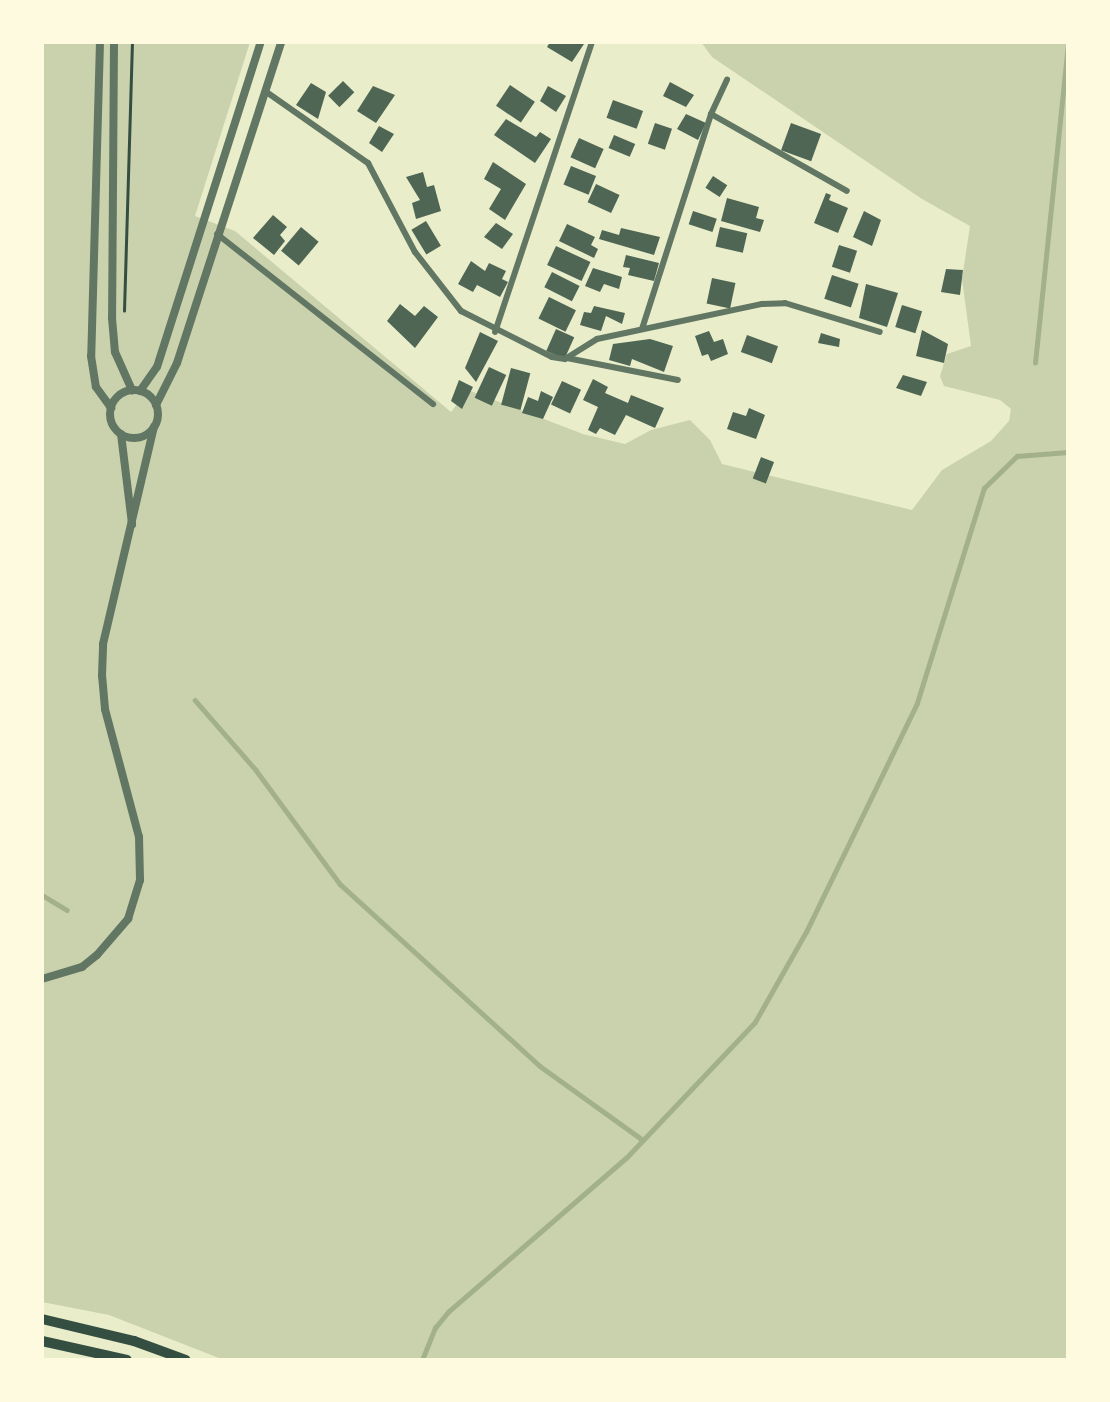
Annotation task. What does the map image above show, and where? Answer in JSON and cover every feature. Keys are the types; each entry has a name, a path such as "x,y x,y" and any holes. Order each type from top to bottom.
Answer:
{"main road":[{"path":"42,1319 134,1340 186,1360"},
{"path":"42,1341 127,1360"}],"street":[{"path":"100,42 91,356 96,387 111,408"},
{"path":"114,42 112,318 115,352 136,391 156,405"},
{"path":"133,530 121,434 111,423 111,408 118,396 136,391 156,367 261,42"},
{"path":"42,979 82,967 97,955 128,919 140,880 139,837 105,709 103,644 133,530 156,405 177,363 281,42"},
{"path":"495,332 592,42"},
{"path":"642,329 711,114 727,79"},
{"path":"265,91 368,163 442,291 468,317 552,357 678,380"},
{"path":"711,114 848,191"},
{"path":"217,234 433,404"},
{"path":"567,358 597,339 775,303 880,332"},
{"path":"121,434 143,436 154,427"}],"path":[{"path":"124,322 132,42"}],"green space":[{"path":"42,42 250,42 195,216 235,231 451,412 468,390 583,434 625,444 651,430 690,420 710,440 722,464 912,510 942,470 991,441 1009,421 1011,409 1000,400 944,386 940,376 947,354 971,346 962,279 970,226 922,199 712,57 701,42 1068,42 1068,1360 224,1360 109,1315 42,1302"}],"building":[{"path":"550,42 584,44 572,62 547,47"},
{"path":"343,81 354,92 339,107 328,96"},
{"path":"670,82 694,95 686,107 663,96"},
{"path":"311,83 326,92 318,119 296,105"},
{"path":"510,85 535,102 521,123 496,106"},
{"path":"373,86 395,95 376,123 357,111"},
{"path":"548,86 566,96 556,112 540,101"},
{"path":"613,100 643,111 637,129 607,118"},
{"path":"686,114 706,123 698,140 677,129"},
{"path":"506,119 536,137 540,132 551,139 535,163 494,135"},
{"path":"655,123 672,129 665,150 648,144"},
{"path":"791,123 821,134 811,161 781,150"},
{"path":"379,126 394,134 382,152 369,143"},
{"path":"614,135 635,144 630,157 609,148"},
{"path":"579,138 604,149 595,168 570,157"},
{"path":"493,162 526,184 505,220 489,209 501,189 484,179"},
{"path":"571,166 596,176 589,195 564,185"},
{"path":"423,172 427,187 434,185 441,211 416,219 412,203 420,200 406,177"},
{"path":"713,176 727,185 720,197 705,188"},
{"path":"596,184 620,195 611,213 588,202"},
{"path":"826,193 831,195 829,200 848,208 838,233 814,223"},
{"path":"727,198 759,207 756,218 764,220 760,232 721,221"},
{"path":"693,211 717,219 712,232 689,224"},
{"path":"864,211 881,220 872,246 853,237"},
{"path":"273,215 287,227 280,235 285,241 274,255 253,238"},
{"path":"426,221 441,246 426,255 411,230"},
{"path":"496,223 513,234 502,249 484,237"},
{"path":"567,224 595,237 591,245 598,249 594,258 559,241"},
{"path":"301,227 319,242 299,266 281,251"},
{"path":"720,227 747,233 743,253 716,246"},
{"path":"621,228 660,237 654,255 599,239 602,230 619,235"},
{"path":"839,245 857,251 850,273 832,267"},
{"path":"556,246 590,262 582,281 547,265"},
{"path":"626,255 659,263 654,281 628,275 630,268 623,267"},
{"path":"471,261 485,271 489,263 506,271 502,279 508,282 500,297 477,285 473,292 458,284"},
{"path":"593,268 622,277 619,289 604,284 600,292 585,286"},
{"path":"946,269 963,270 960,295 941,292"},
{"path":"552,272 580,286 572,301 544,287"},
{"path":"832,275 859,284 851,307 824,299"},
{"path":"712,278 735,283 730,308 707,303"},
{"path":"866,284 898,293 887,327 859,318"},
{"path":"549,297 576,310 565,332 538,319"},
{"path":"400,304 415,316 424,306 438,317 415,348 387,321"},
{"path":"902,305 922,311 915,333 895,327"},
{"path":"594,306 625,313 622,324 606,316 601,331 580,325 584,312 591,313"},
{"path":"556,329 574,337 565,359 546,351"},
{"path":"922,330 948,344 944,363 916,356"},
{"path":"709,331 714,342 723,339 728,354 711,361 708,354 702,356 695,336"},
{"path":"480,332 498,341 476,382 465,368"},
{"path":"821,333 840,339 839,347 818,343"},
{"path":"747,335 778,346 772,363 741,352"},
{"path":"650,339 673,346 664,372 632,359 630,366 609,360 613,344"},
{"path":"489,367 506,375 492,406 475,398"},
{"path":"511,368 530,373 520,410 501,405"},
{"path":"903,375 927,382 921,396 896,388"},
{"path":"593,379 608,387 605,393 628,403 631,395 664,408 655,428 626,415 615,435 600,428 596,434 588,430 598,407 583,400"},
{"path":"459,380 473,387 462,409 451,401"},
{"path":"562,381 581,390 570,413 551,405"},
{"path":"541,391 553,397 543,419 522,413 528,397 538,401"},
{"path":"749,408 765,415 756,439 727,429 733,412 746,416"},
{"path":"761,457 774,462 766,483 753,478"}],"waterway":[{"path":"1035,363 1068,42"},
{"path":"422,1360 435,1328 448,1312 626,1158 755,1022 806,932 917,703 984,488 1017,456 1068,452"},
{"path":"195,700 256,770 340,884 540,1066 643,1140"},
{"path":"42,895 67,910"}]}
